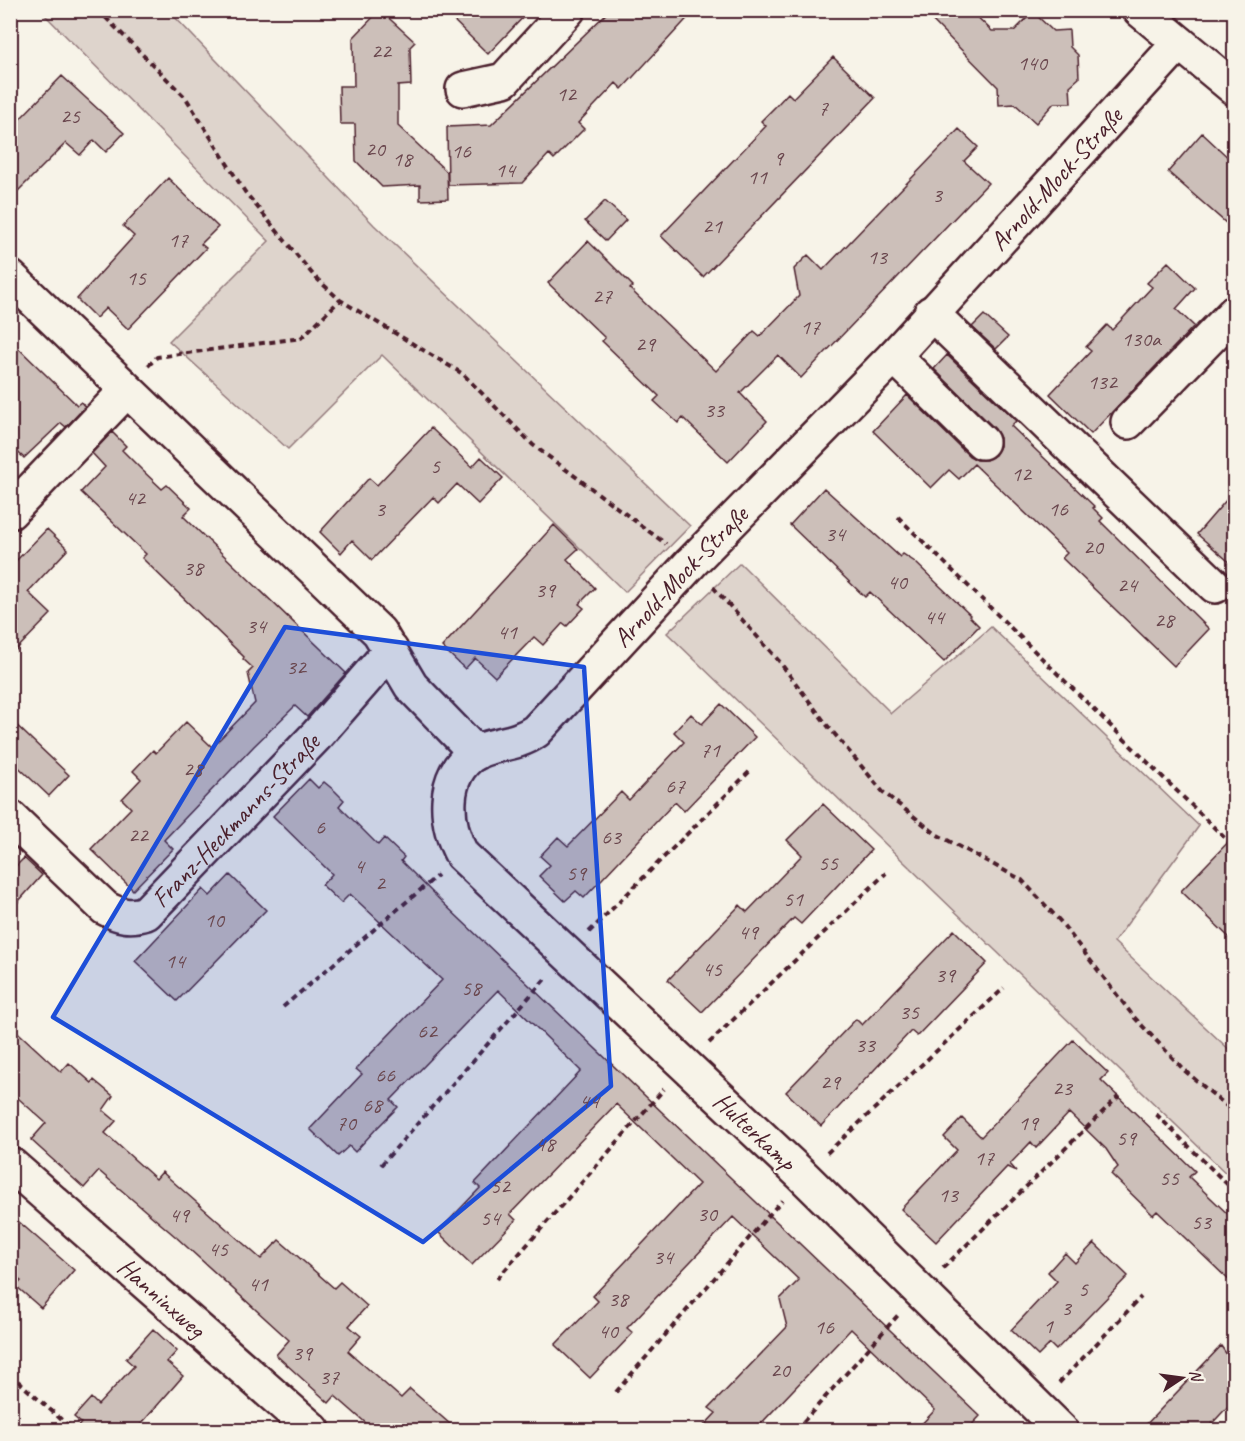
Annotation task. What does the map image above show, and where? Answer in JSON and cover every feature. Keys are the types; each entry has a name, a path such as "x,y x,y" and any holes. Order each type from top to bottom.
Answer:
{"street":[{"path":"463,89 504,80 568,10"},
{"path":"1140,10 1234,88"},
{"name":"Arnold-Mock-Straße","path":"476,753 523,740 536,731 691,563 894,356 1179,42"},
{"path":"10,277 379,632 411,686 476,753 462,766 448,799 457,843"},
{"path":"931,313 1215,586"},
{"path":"1128,422 1234,313"},
{"path":"894,356 982,442"},
{"path":"10,512 126,391"},
{"name":"Franz-Heckmanns-Straße","path":"10,817 105,908 118,915 134,917 146,913 316,736 391,650"},
{"name":"Hulterkamp","path":"457,843 803,1176 1061,1431"},
{"name":"Hanninxweg","path":"10,1164 313,1431"}],"path":[{"path":"126,391 157,357 301,338 340,300"},
{"path":"898,517 1234,847"},
{"path":"283,1007 457,843"},
{"path":"796,1431 919,1291 1119,1096"},
{"path":"1156,1113 1234,1191"},
{"path":"1036,1407 1141,1298"},
{"path":"10,1374 73,1431"}],"highlighted area":[{"path":"285,627 584,667 611,1086 423,1242 53,1017"}],"shaded area":[{"path":"41,11 169,11 374,225 690,526 625,592 382,355 288,449 169,341 269,241"},
{"path":"740,563 891,713 991,627 1199,826 1114,942 1234,1054 1234,1181 667,633"}],"building":[{"path":"380,10 415,42 410,47 411,85 398,86 398,126 447,172 448,199 420,200 420,185 382,187 356,161 355,124 340,124 339,86 354,86 353,38"},
{"path":"443,10 530,10 488,54"},
{"path":"610,10 695,10 622,89 616,83 578,123 584,129 554,159 549,154 522,183 448,185 447,127 491,125"},
{"path":"922,10 970,10 992,31 1014,31 1033,12 1053,31 1069,30 1070,47 1078,55 1079,78 1070,86 1071,103 1054,103 1036,123 1015,104 999,105 998,87"},
{"path":"833,57 875,98 703,277 661,236 766,126 761,121 788,93 793,98"},
{"path":"62,76 124,133 106,152 94,140 80,155 66,143 10,199 10,129"},
{"path":"959,129 978,147 964,161 988,183 801,378 778,355 740,393 767,421 728,462 683,418 678,423 654,401 659,396 602,341 605,338 548,283 588,241 633,286 630,289 716,371 754,331 760,336 799,296 794,269 808,255 823,270"},
{"path":"1202,133 1234,163 1234,230 1168,172"},
{"path":"168,178 218,227 201,244 206,248 128,329 106,308 96,318 77,299 134,236 123,226"},
{"path":"605,201 626,220 606,241 585,221"},
{"path":"1168,262 1195,288 1176,309 1194,326 1091,434 1050,394 1091,351 1086,347 1107,325 1112,330 1152,287 1147,283"},
{"path":"984,315 1008,337 996,349 972,327"},
{"path":"10,340 77,405 81,402 85,407 66,427 61,423 24,458 10,445"},
{"path":"947,355 1016,421 1011,426 1095,507 1093,508 1103,518 1100,521 1209,629 1174,666 1062,558 1067,553 974,464 959,479 949,470 931,488 873,431 907,395 969,456 977,460 986,460 995,455 1000,446 1000,438 995,429 934,369"},
{"path":"431,428 472,467 481,457 503,478 478,504 457,484 439,503 433,497 372,560 352,540 341,553 320,532 369,478 377,485"},
{"path":"112,432 126,446 122,450 142,470 162,489 167,485 191,508 183,516 346,673 307,717 295,706 254,746 164,840 173,849 133,890 91,849 131,808 122,799 141,779 133,771 153,750 156,753 186,722 212,747 255,703 248,673 253,668 243,659 244,657 142,558 146,554 81,492 105,467 92,453"},
{"path":"824,488 900,557 903,554 915,562 979,626 944,662 870,592 865,597 790,525"},
{"path":"1234,491 1234,566 1197,534"},
{"path":"554,525 578,549 567,559 595,588 579,604 584,608 567,626 563,623 543,645 534,637 495,677 475,658 465,669 442,647"},
{"path":"47,529 68,549 28,592 51,614 10,656 10,567"},
{"path":"721,704 755,737 684,811 675,802 584,898 576,891 565,901 539,876 550,865 540,856 558,837 568,846 621,792 629,800 684,742 674,732 691,714 702,724"},
{"path":"10,719 69,775 49,796 10,759"},
{"path":"309,779 318,788 324,782 335,791 344,800 339,806 378,845 384,838 404,857 401,861 440,900 980,1416 966,1431 915,1431 935,1410 851,1329 754,1431 699,1431 716,1413 709,1408 787,1327 780,1299 799,1280 733,1217 627,1328 633,1333 590,1378 555,1345 598,1301 593,1296 699,1184 616,1104 510,1214 516,1220 472,1265 438,1232 480,1188 475,1183 581,1071 498,990 391,1100 398,1107 355,1152 349,1146 338,1156 310,1129 362,1074 356,1069 442,980 350,894 341,903 322,885 332,874 273,816"},
{"path":"823,804 871,850 801,924 794,918 702,1012 668,980 740,905 747,912 802,855 787,840"},
{"path":"1234,836 1234,942 1181,891"},
{"path":"24,858 42,875 10,911 10,872"},
{"path":"230,875 266,910 177,1001 135,961 203,889 210,896"},
{"path":"954,930 987,963 917,1036 911,1031 821,1126 786,1092 856,1019 862,1025"},
{"path":"10,1025 61,1072 69,1063 92,1083 94,1080 113,1096 103,1110 116,1121 105,1133 156,1179 162,1172 261,1259 279,1240 334,1288 340,1282 367,1306 349,1326 361,1336 348,1351 401,1398 410,1389 458,1431 375,1431 335,1396 329,1403 276,1355 289,1340 176,1237 99,1171 84,1188 31,1140 46,1123 10,1091"},
{"path":"1073,1040 1108,1073 1101,1080 1195,1171 1189,1177 1234,1220 1234,1285 1157,1211 1153,1215 1111,1174 1118,1167 1106,1149 1069,1113 1036,1148 1031,1142 1010,1164 1016,1171 1007,1167 936,1242 901,1209 957,1150 944,1137 962,1118 981,1137"},
{"path":"10,1214 74,1270 41,1308 16,1286 21,1281 10,1273"},
{"path":"1094,1243 1128,1276 1056,1350 1050,1344 1038,1356 1011,1330 1057,1281 1048,1272 1065,1253 1075,1263"},
{"path":"153,1329 177,1351 167,1362 183,1376 135,1431 74,1431 81,1423 74,1417 91,1398 98,1405 134,1366 126,1359"},
{"path":"1221,1346 1234,1365 1234,1400 1205,1431 1140,1431"}]}
